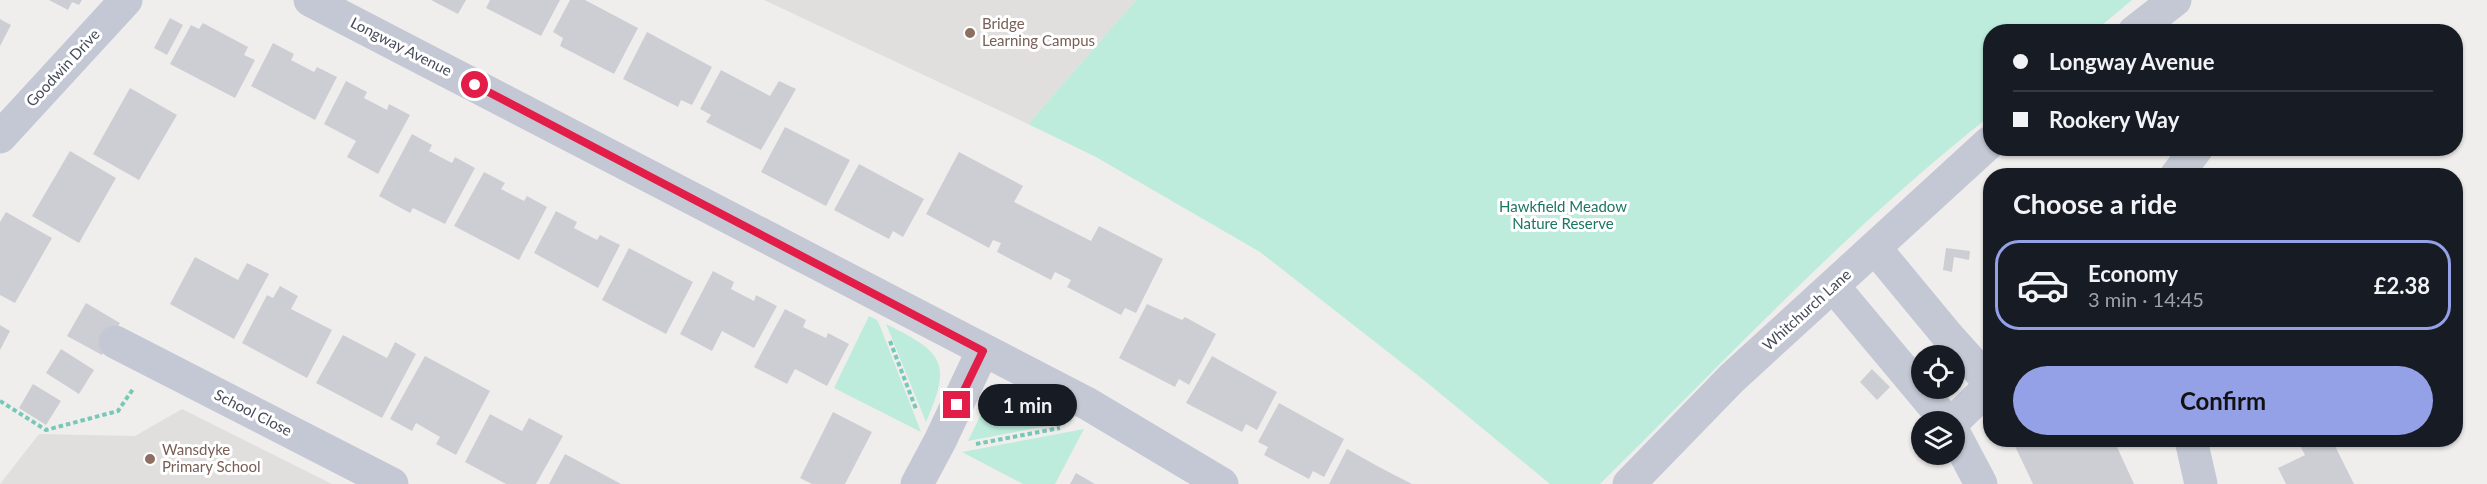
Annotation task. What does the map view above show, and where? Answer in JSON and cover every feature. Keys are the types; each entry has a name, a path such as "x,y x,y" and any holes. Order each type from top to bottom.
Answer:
{"street":[{"name":"Goodwin Drive","path":"0,137 126,0"},
{"name":"Longway Avenue","path":"310,0 1092,407 1222,484"},
{"path":"2144,24 2175,0"},
{"name":"Whitchurch Lane","path":"1629,484 1732,378 1983,148"},
{"path":"1875,248 1983,376"},
{"path":"1834,287 1938,411"},
{"name":"School Close","path":"115,342 392,484"},
{"path":"917,484 983,351"},
{"path":"1964,411 1983,391"},
{"path":"2193,447 2201,484"},
{"path":"1965,454 1981,484"}],"path":[{"path":"888,300 882,321 924,430 940,441 955,448 1081,424 1092,407"},
{"path":"0,401 46,430 118,411 151,361"}],"shaded area":[{"name":"Bridge Learning Campus","path":"764,0 1136,0 1028,124"},
{"name":"Wansdyke Primary School","path":"182,409 332,484 0,484 39,434 135,436"}],"green space":[{"name":"Hawkfield Meadow Nature Reserve","path":"1136,0 2132,0 2103,24 1983,24 1983,122 1888,202 1790,294 1600,484 1550,484 1425,381 1260,252 1096,157 1028,124"},
{"path":"869,316 877,320 880,326 921,432 834,388"},
{"path":"886,324 920,343 937,361 940,372 939,385 926,422"},
{"path":"1005,396 1026,397 1073,421 968,441 984,408"},
{"path":"1084,429 1055,484 1023,484 962,452"}],"building":[{"path":"49,0 82,0 79,5 72,2 68,10"},
{"path":"431,0 466,0 458,14"},
{"path":"490,0 560,0 541,36 486,8"},
{"path":"570,0 585,0 638,28 614,74 560,46 563,38 553,32"},
{"path":"170,18 183,25 167,55 154,48"},
{"path":"0,19 11,25 0,46"},
{"path":"203,23 248,47 244,55 255,60 235,98 170,64 191,25 199,29"},
{"path":"647,32 712,67 692,105 681,100 678,107 623,79"},
{"path":"273,43 294,54 291,60 314,72 317,67 337,77 315,120 251,86"},
{"path":"721,70 770,96 779,81 796,89 761,150 706,122 711,115 700,109"},
{"path":"346,81 367,92 364,98 387,110 389,104 410,115 378,174 347,157 356,141 324,124"},
{"path":"130,88 177,115 139,180 93,154"},
{"path":"785,127 850,160 826,206 761,172"},
{"path":"412,134 432,145 429,151 452,163 455,157 475,168 445,224 413,208 410,213 379,196"},
{"path":"70,151 116,178 79,243 32,216"},
{"path":"959,152 1023,186 1014,202 1091,241 1099,226 1163,259 1136,313 1125,308 1121,315 1067,287 1071,280 1055,272 1051,280 997,252 1001,243 993,240 989,248 926,214"},
{"path":"859,164 924,199 903,237 893,231 889,239 834,210"},
{"path":"484,172 505,183 501,189 524,201 527,196 547,207 519,260 454,226"},
{"path":"556,211 577,222 574,228 597,240 600,235 620,245 598,288 534,253"},
{"path":"6,212 52,238 15,303 0,295 0,222"},
{"path":"629,248 693,282 666,334 602,300"},
{"path":"1946,248 1970,251 1969,260 1954,257 1952,272 1943,270"},
{"path":"195,257 238,280 247,263 269,274 234,339 170,304"},
{"path":"713,271 734,282 731,289 754,301 756,295 777,306 754,348 722,331 712,351 680,334"},
{"path":"280,286 298,296 291,309 332,330 307,378 242,343 267,295 273,298"},
{"path":"86,303 120,323 102,355 67,336"},
{"path":"1147,304 1182,320 1185,317 1216,334 1189,385 1179,379 1175,387 1119,358"},
{"path":"785,309 806,320 803,327 826,338 828,333 849,344 827,386 795,369 787,384 754,367"},
{"path":"0,325 10,331 0,350"},
{"path":"343,335 387,358 395,342 416,354 382,418 316,383"},
{"path":"61,349 94,370 79,394 46,373"},
{"path":"425,356 490,391 456,455 436,444 440,437 416,423 412,431 390,419"},
{"path":"1212,356 1277,392 1257,430 1246,424 1242,432 1186,403"},
{"path":"1872,369 1890,387 1877,400 1860,382"},
{"path":"33,384 61,401 46,425 19,408"},
{"path":"1279,403 1344,439 1324,477 1313,471 1309,479 1264,455 1268,447 1258,442"},
{"path":"833,412 872,432 845,484 812,484 800,478"},
{"path":"490,414 522,431 529,418 563,436 536,484 506,484 465,462"},
{"path":"2015,447 2117,447 2134,484 2033,484"},
{"path":"2301,447 2336,447 2354,484 2286,484 2278,468 2305,455"},
{"path":"1347,449 1379,467 1412,484 1329,484"},
{"path":"565,454 597,471 621,484 549,484"},
{"path":"1076,473 1095,484 1070,484"}],"place":[{"name":"Bridge Learning Campus","path":"970,33"},
{"name":"Wansdyke Primary School","path":"150,459"}],"route":[{"path":"475,85 983,351 957,405"}]}
